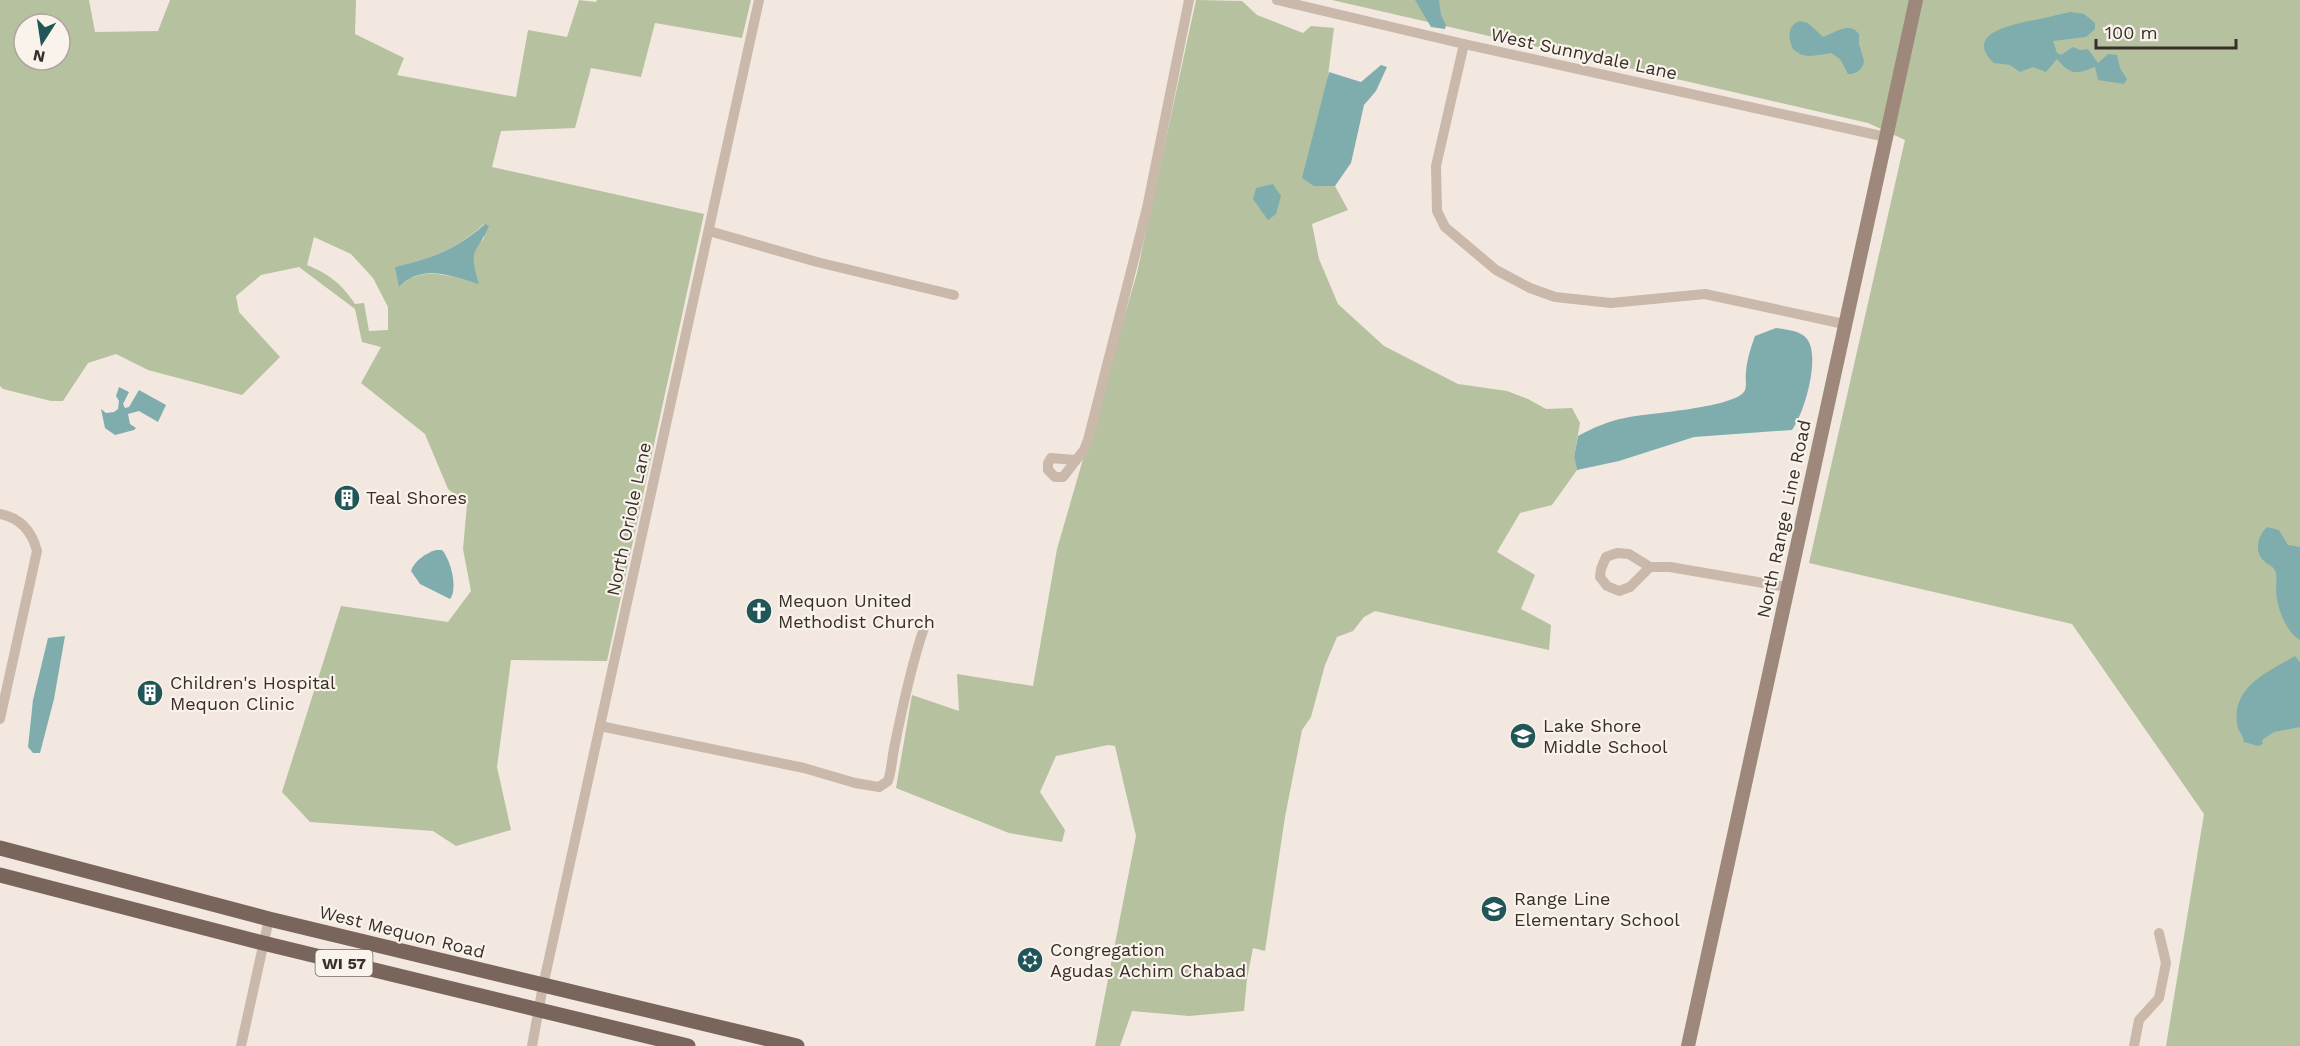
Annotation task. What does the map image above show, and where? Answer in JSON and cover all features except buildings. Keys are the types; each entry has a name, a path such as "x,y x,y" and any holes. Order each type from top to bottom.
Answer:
{"main road":[{"name":"West Mequon Road","path":"0,848 269,919 796,1046"},
{"name":"WI 57","path":"0,875 264,944 688,1046"}],"street":[{"name":"North Oriole Lane","path":"532,1046 543,986 759,0"},
{"path":"1075,460 1084,450 1088,440 1147,208 1189,0"},
{"name":"West Sunnydale Lane","path":"1277,0 1464,44 1886,137"},
{"name":"North Range Line Road","path":"1688,1046 1916,0"},
{"path":"1464,44 1436,166 1437,211 1445,227 1496,270 1530,288 1555,297 1611,303 1705,294 1844,324"},
{"path":"709,231 817,262 954,295"},
{"path":"0,514 7,515 26,526 34,538 37,551 0,719"},
{"path":"1650,567 1630,587 1619,591 1607,586 1600,577 1606,557 1617,553 1629,554 1650,567 1670,567 1787,587"},
{"path":"600,726 804,768 855,783 879,787 888,781 911,664 924,628"},
{"path":"241,1046 269,919"},
{"path":"2134,1046 2139,1020 2159,998 2166,963 2159,933"}],"green space":[{"path":"0,0 89,0 95,32 158,31 170,0 356,0 355,34 404,58 397,75 516,97 528,30 567,37 579,0 596,2 597,0 751,0 742,38 655,23 641,77 591,68 575,128 501,131 492,167 704,214 607,661 511,660 497,767 511,830 456,846 433,831 310,822 282,792 341,606 448,622 471,591 463,549 467,504 448,489 425,434 361,383 381,347 362,342 355,309 299,267 261,275 236,296 239,312 280,357 242,395 148,370 116,354 88,363 63,401 51,401 3,389 0,386","holes":["484,224 484,238 474,250 472,259 478,283 438,274 427,274 418,275 400,286 396,267 443,252 464,240","314,237 351,254 373,278 388,307 388,330 369,331 364,303 355,304 334,280 307,265"]},
{"path":"1196,0 1242,1 1257,15 1303,33 1311,26 1334,28 1314,186 1335,186 1348,210 1312,224 1319,259 1338,304 1384,346 1458,384 1507,391 1546,409 1572,408 1580,423 1574,457 1577,470 1552,505 1520,513 1497,552 1535,575 1521,609 1551,625 1549,650 1375,611 1364,617 1353,631 1337,637 1325,665 1311,717 1302,730 1285,817 1265,951 1253,948 1244,1011 1189,1016 1132,1011 1120,1046 1095,1046 1136,836 1115,746 1108,745 1056,756 1040,792 1065,830 1062,842 1009,833 896,788 912,695 959,711 957,674 1033,686 1057,549 1137,273"},
{"path":"1332,0 2300,0 2300,1046 2166,1046 2204,814 2072,624 1809,563 1905,140 1868,123"}],"water":[{"path":"1415,0 1439,0 1445,29 1431,27"},
{"path":"2071,12 2084,14 2095,23 2095,29 2086,37 2053,41 2057,53 2061,55 2073,47 2080,50 2088,49 2098,63 2108,54 2117,55 2120,68 2127,79 2124,84 2098,80 2095,67 2079,72 2070,71 2057,59 2046,72 2033,67 2020,72 2010,65 1994,63 1986,53 1984,44 1988,37 2005,27"},
{"path":"1800,21 1808,23 1823,37 1846,28 1855,30 1859,34 1859,44 1864,61 1861,69 1854,74 1848,74 1840,59 1831,53 1806,56 1793,49 1790,32 1793,26"},
{"path":"1381,65 1387,67 1376,91 1364,105 1351,163 1335,186 1314,186 1302,178 1329,72 1361,82"},
{"path":"1273,184 1281,196 1276,214 1268,220 1253,199 1256,188"},
{"path":"485,224 489,226 474,258 479,284 447,275 427,273 417,275 399,287 395,267 454,247"},
{"path":"1776,328 1801,334 1811,347 1812,371 1806,399 1792,430 1694,437 1619,461 1577,470 1574,457 1578,436 1595,428 1619,419 1690,409 1739,396 1746,388 1747,362 1755,336"},
{"path":"119,387 129,392 123,404 125,408 129,407 139,390 166,405 158,422 139,411 128,414 130,424 136,428 134,430 115,435 105,428 101,409 106,413 118,409 119,401 116,396"},
{"path":"2267,527 2279,530 2288,545 2300,547 2300,640 2286,625 2278,605 2275,570 2260,556 2259,539"},
{"path":"436,550 442,550 451,567 453,589 450,599 420,584 411,571 421,558"},
{"path":"65,636 54,699 40,753 33,753 28,747 33,700 48,638"},
{"path":"2295,656 2300,662 2300,727 2274,732 2262,740 2263,744 2258,746 2244,742 2237,724 2240,700 2254,682"}],"place":[{"name":"Teal Shores","path":"347,498"},
{"name":"Mequon United Methodist Church","path":"759,611"},
{"name":"Children's Hospital Mequon Clinic","path":"150,693"},
{"name":"Lake Shore Middle School","path":"1523,736"},
{"name":"Range Line Elementary School","path":"1494,909"},
{"name":"Congregation Agudas Achim Chabad","path":"1030,960"}]}
